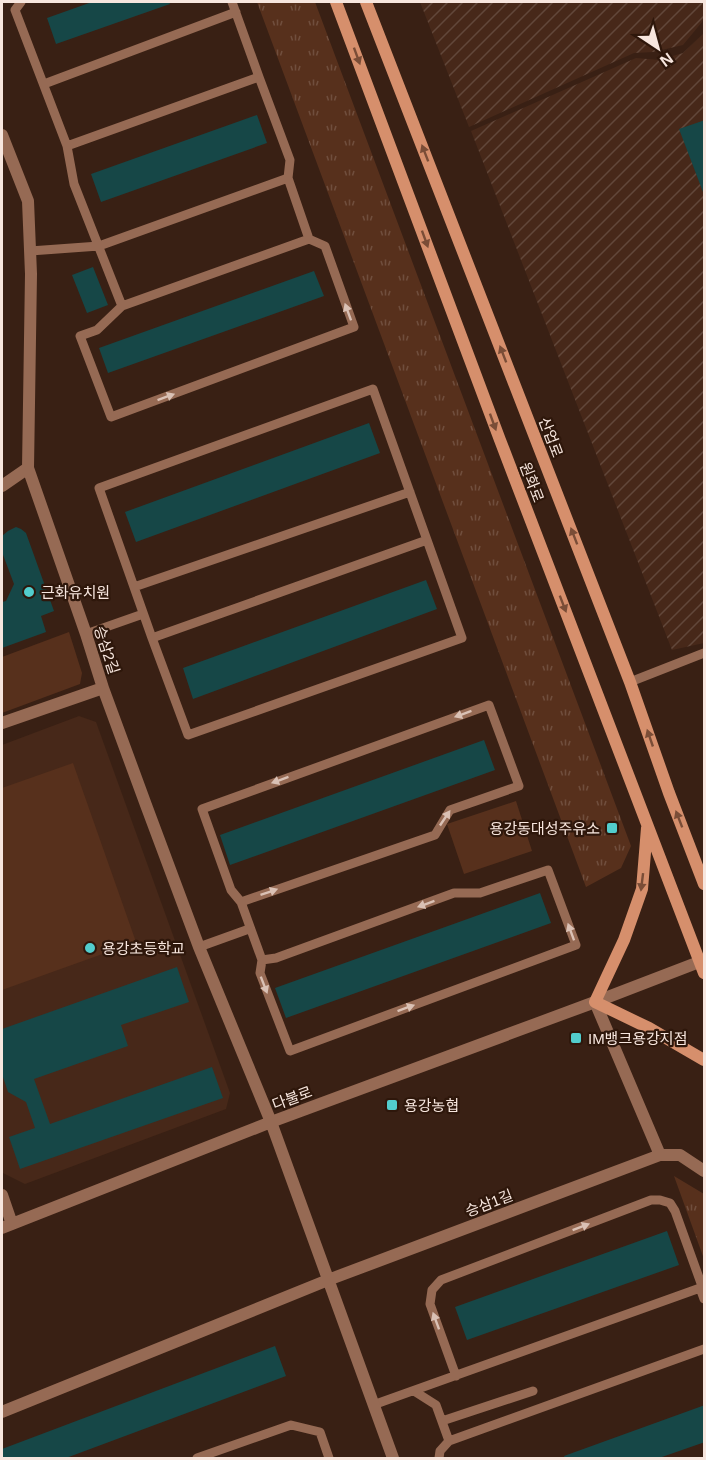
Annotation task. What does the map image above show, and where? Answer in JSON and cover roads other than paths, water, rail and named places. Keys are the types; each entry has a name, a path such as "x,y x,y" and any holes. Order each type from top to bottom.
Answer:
{"street":[{"name":"원화로","path":"336,2 500,440 703,965"},
{"name":"산업로","path":"366,2 630,682 669,793 705,884"},
{"name":"승삼2길","path":"2,135 28,201 31,274 28,468 103,688 199,947 271,1122"},
{"path":"2,486 28,468"},
{"path":"2,723 103,688"},
{"path":"647,824 642,889 624,940 595,1002 660,1155 680,1155 705,1171"},
{"name":"다불로","path":"7,1226 271,1122 595,1002 703,965"},
{"path":"595,1002 649,1028 705,1060"},
{"path":"271,1122 393,1458"},
{"name":"승삼1길","path":"2,1412 328,1280 660,1155"},
{"path":"2,1196 7,1226"}],"lane":[{"path":"232,2 290,160 288,178 309,239"},
{"path":"18,6 67,146 74,184 122,306"},
{"path":"44,84 236,12"},
{"path":"67,146 259,77"},
{"path":"30,251 99,246 288,178"},
{"path":"309,239 324,246 354,327 111,417 80,336 96,330 122,306 309,239"},
{"path":"373,389 427,540 462,638 188,735 99,488 373,389"},
{"path":"134,586 410,492"},
{"path":"152,638 427,540"},
{"path":"86,634 143,614"},
{"path":"630,682 705,653"},
{"path":"241,902 435,835 450,810 519,786 489,705 202,809 231,890 241,902 262,960 260,973 290,1051 576,945 548,870 480,893 454,893 276,958 262,960"},
{"path":"199,947 249,929"},
{"path":"456,1376 430,1304 432,1290 441,1280 651,1200 670,1203 675,1211 705,1299"},
{"path":"374,1405 700,1288"},
{"path":"439,1458 440,1451 449,1441 705,1349"},
{"path":"414,1391 436,1405 449,1441"},
{"path":"442,1421 533,1391"},
{"path":"197,1458 291,1425 320,1432 329,1458"}],"place":[{"name":"근화유치원","path":"29,592"},
{"name":"용강동대성주유소","path":"612,828"},
{"name":"용강초등학교","path":"90,948"},
{"name":"IM뱅크용강지점","path":"576,1038"},
{"name":"용강농협","path":"392,1105"}]}
